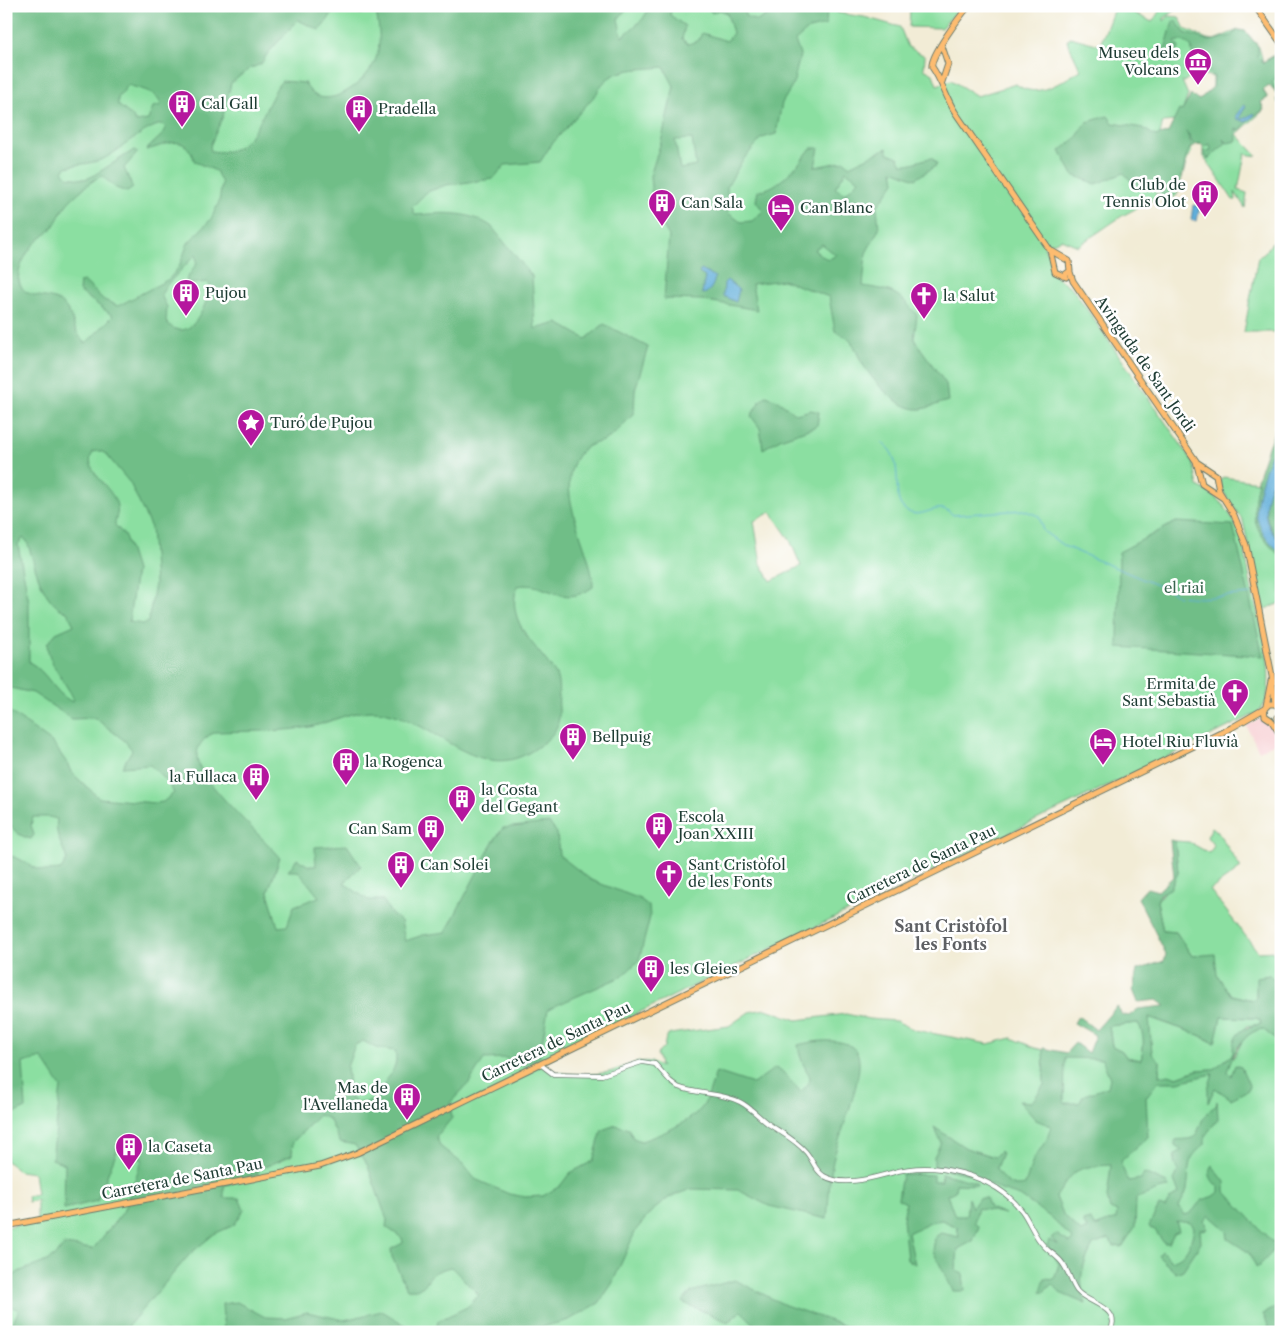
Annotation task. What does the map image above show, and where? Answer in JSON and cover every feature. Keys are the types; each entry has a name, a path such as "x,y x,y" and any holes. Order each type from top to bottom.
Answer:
{"main road":[{"path":"969,6 949,30 931,64 955,112 1050,250 1055,272 1063,276 1070,272 1071,264 1050,250"},
{"path":"1255,6 1281,43"},
{"path":"942,46 948,64 944,72 942,84"},
{"path":"936,56 945,57"},
{"path":"936,72 944,72"},
{"path":"1054,263 1062,258"},
{"name":"Avinguda de Sant Jordi","path":"1070,272 1073,282 1196,460 1211,471"},
{"name":"Avinguda de Sant Jordi","path":"1063,276 1073,282"},
{"name":"Avinguda de Sant Jordi","path":"1196,460 1201,480"},
{"path":"1223,498 1206,487 1201,480 1203,473 1211,471 1217,476 1217,482 1223,498 1234,515 1246,545 1281,726"},
{"path":"1206,487 1212,487 1217,482"},
{"path":"1272,676 1265,716 1271,720 1281,736"},
{"path":"1265,708 1278,705"},
{"name":"Carretera de Santa Pau","path":"6,1226 339,1161 1251,718 1265,708"},
{"path":"1271,720 1280,715"},
{"name":"Carretera de Santa Pau","path":"1251,718 1265,716"}],"street":[{"path":"540,1064 553,1074 602,1075 642,1062 655,1064 678,1087 740,1102 798,1144 807,1153 817,1170 825,1177 834,1180 863,1180 915,1168 937,1169 982,1180 1013,1202 1022,1211 1044,1246 1064,1264 1072,1283 1081,1295 1098,1303 1111,1314 1113,1322 1110,1332"}],"shaded area":[{"path":"1261,719 1270,726 1280,741 1259,751 1246,725"}],"green space":[{"path":"6,6 838,6 838,13 864,17 900,27 908,47 925,56 924,69 933,74 937,85 951,80 977,96 1016,84 1032,91 1049,88 1081,70 1067,41 1070,37 1100,45 1115,6 1121,6 1152,22 1163,6 1174,6 1176,10 1164,18 1164,21 1169,16 1179,17 1185,29 1207,39 1214,40 1238,30 1245,31 1259,47 1263,62 1281,51 1281,101 1278,103 1276,100 1278,97 1271,85 1263,90 1268,98 1261,102 1264,110 1237,134 1257,156 1245,154 1238,190 1247,193 1245,208 1235,192 1236,200 1233,200 1203,155 1203,145 1197,144 1190,149 1192,151 1188,157 1177,195 1171,200 1163,200 1156,189 1156,198 1122,216 1078,246 1061,239 1044,247 1049,256 1052,274 1072,288 1193,462 1198,486 1220,502 1235,523 1243,546 1267,655 1269,683 1263,706 1255,714 543,1059 549,1070 569,1074 610,1072 647,1061 661,1067 657,1054 664,1047 666,1037 670,1034 729,1026 749,1012 766,1009 797,1020 846,1014 869,1019 896,1021 915,1030 988,1044 1012,1038 1035,1048 1067,1056 1109,1055 1120,1074 1174,1080 1217,1071 1234,1057 1244,1038 1256,1029 1263,1029 1277,1041 1281,1035 1281,1332 6,1332 6,1227 37,1221 37,1200 28,1202 27,1196 37,1194 34,1173 19,1171 6,1161","holes":["1195,72 1213,77 1213,87 1199,100 1191,95 1182,112 1188,95 1182,81 1184,82","1174,121 1168,133 1159,139 1163,122","771,512 790,540 801,566 771,581 761,564 754,521"]},
{"path":"6,6 629,6 618,19 622,37 642,20 651,6 672,6 670,15 685,26 682,39 688,44 698,41 702,33 727,41 733,33 727,13 720,10 712,13 707,6 745,6 745,16 757,21 772,12 786,15 792,6 827,6 826,25 809,29 795,41 800,55 793,85 782,103 776,134 762,138 742,161 727,187 728,213 741,222 752,221 763,211 756,201 758,191 781,181 811,148 819,148 815,167 845,161 849,166 887,148 888,153 898,157 902,164 932,158 937,165 915,179 893,170 895,182 877,207 879,229 866,253 863,286 881,289 899,296 917,315 914,339 946,384 948,401 921,409 904,405 888,394 874,380 848,338 835,331 829,297 783,280 752,284 757,310 702,300 664,299 669,236 653,210 650,176 661,142 674,86 664,67 625,71 609,78 551,145 540,162 505,165 493,179 446,185 427,192 412,207 415,215 463,215 491,226 532,276 535,329 558,323 586,339 604,324 648,347 635,390 634,414 609,438 582,450 572,469 569,486 571,503 587,555 593,587 572,596 528,585 517,586 515,600 520,624 557,678 559,716 557,726 549,738 539,746 517,758 497,761 457,748 418,725 397,716 376,711 359,712 300,729 215,732 202,742 197,753 200,768 219,794 280,857 268,892 278,927 287,926 294,906 319,897 298,871 288,871 297,859 309,866 316,866 315,847 347,845 361,866 344,883 368,900 383,900 392,915 401,921 405,941 423,935 446,932 493,842 503,828 549,823 557,833 559,855 591,880 640,899 649,906 650,917 639,960 623,976 548,1009 540,1057 523,1066 506,1058 484,1059 469,1083 450,1103 452,1118 436,1137 441,1147 463,1164 475,1179 509,1194 525,1197 543,1196 560,1186 570,1173 593,1161 602,1130 616,1125 629,1129 633,1138 641,1141 675,1127 698,1112 703,1106 716,1072 753,1084 775,1068 781,1070 801,1092 810,1077 802,1061 798,1045 820,1041 837,1041 851,1046 856,1051 859,1059 851,1104 833,1161 827,1219 769,1206 738,1190 691,1189 670,1197 651,1212 636,1230 612,1284 599,1303 569,1320 523,1332 472,1332 462,1328 447,1331 437,1326 438,1321 467,1307 479,1295 451,1267 436,1272 419,1288 407,1289 392,1257 391,1249 403,1243 402,1238 386,1227 387,1220 367,1164 355,1145 340,1142 329,1119 319,1115 293,1142 292,1155 258,1170 258,1174 224,1186 224,1198 239,1198 244,1210 234,1225 214,1234 190,1254 129,1325 127,1332 17,1332 12,1324 19,1310 6,1304 9,1282 13,1276 52,1258 64,1245 93,1249 123,1212 142,1160 120,1143 97,1201 64,1209 65,1164 52,1159 61,1087 42,1058 23,1063 26,1108 6,1117 6,856 16,857 45,871 61,870 67,860 58,835 57,819 33,817 31,825 34,835 31,839 22,836 16,831 10,825 6,816 6,709 53,743 71,772 99,798 155,803 163,802 174,793 167,781 150,765 122,767 132,750 125,741 95,718 72,719 33,693 6,687","holes":["339,8 362,14 367,10 376,11 379,48 370,70 362,79 342,94 331,97 321,97 312,93 305,83 282,81 260,121 241,145 233,150 223,152 211,151 210,146 223,116 231,83 249,69 261,64 268,53 298,20 319,30","128,85 153,94 161,105 153,107 148,120 136,122 132,116 118,105 118,98","163,124 166,128 163,134 146,150 175,142 186,146 195,162 216,171 222,183 219,202 211,219 188,243 179,267 169,279 118,306 104,300 84,281 80,282 79,291 113,316 86,343 77,333 69,311 65,306 55,299 36,296 26,291 19,281 19,271 23,260 32,246 47,234 70,201 94,180 102,176 116,188 127,192 133,188 124,168 138,152 134,150 91,177 84,179 67,177 63,171 66,167 103,159 148,129","692,139 696,166 680,169 675,140","846,171 859,180 845,194 835,188","822,244 836,255 828,260 814,250","196,254 197,263 186,280 191,284 207,282 210,285 202,312 190,327 183,330 175,329 166,322 167,307 161,295 166,286","93,452 105,453 130,483 151,528 155,584 148,622 144,624 129,622 136,570 125,536 115,525 118,511 115,499 95,472 90,459","23,538 27,541 45,592 58,607 67,612 74,625 56,633 47,644 50,659 70,691 73,698 72,702 65,698 41,671 29,662 29,602 18,545","363,1041 376,1048 395,1051 395,1066 378,1096 374,1100 362,1103 350,1098 347,1067 355,1045"]},
{"path":"906,6 962,6 941,28 909,27 910,9"},
{"path":"1173,21 1176,21 1185,33 1210,41 1231,36 1238,30 1245,31 1258,46 1258,56 1263,63 1281,52 1281,75 1272,81 1276,91 1268,85 1263,90 1267,97 1261,101 1263,110 1250,119 1240,130 1236,129 1237,141 1227,143 1224,139 1226,143 1208,159 1203,152 1211,150 1210,144 1205,146 1199,143 1194,145 1186,131 1192,146 1188,152 1178,188 1168,199 1153,185 1143,187 1131,181 1124,173 1096,184 1073,175 1060,151 1076,138 1087,122 1108,116 1113,123 1143,128 1155,136 1168,133 1179,110 1182,111 1191,95 1199,100 1213,87 1214,77 1202,66 1195,68 1191,46 1177,41 1175,42 1179,48 1175,56 1169,57 1164,53"},
{"path":"1272,243 1281,244 1281,332 1244,332 1258,257"},
{"path":"766,396 778,400 796,414 811,410 819,412 817,426 780,439 763,449 760,428 751,416 760,401"},
{"path":"1281,418 1279,437 1257,502 1258,518 1265,535 1281,553 1281,557 1260,532 1256,524 1254,506 1258,482 1256,482 1269,444"},
{"path":"1281,453 1281,542 1273,532 1268,521 1266,499"},
{"path":"1223,477 1258,482 1254,506 1256,524 1265,540 1281,557 1281,603 1262,610 1243,521 1222,490 1220,481"},
{"name":"el riai","path":"1176,522 1233,525 1263,656 1118,647 1119,552"},
{"path":"1212,827 1217,831 1241,868 1210,890 1258,952 1276,951 1281,957 1281,986 1270,975 1257,977 1256,997 1252,1000 1231,995 1217,975 1192,956 1176,932 1163,931 1157,901 1178,873 1175,841 1189,842 1209,853 1214,846 1207,837"},
{"path":"1170,840 1175,841 1178,873 1170,889 1161,893 1157,901 1163,931 1176,932 1192,956 1215,954 1217,975 1231,995 1253,1000 1256,997 1256,977 1270,975 1281,986 1281,1035 1277,1041 1263,1029 1250,1034 1240,1044 1227,1072 1231,1076 1235,1065 1241,1067 1249,1085 1248,1090 1231,1099 1215,1088 1208,1103 1208,1088 1213,1074 1178,1082 1158,1082 1146,1097 1148,1137 1120,1162 1128,1181 1141,1179 1144,1173 1167,1183 1169,1188 1136,1198 1135,1227 1122,1247 1114,1246 1109,1239 1093,1245 1083,1267 1082,1274 1082,1287 1086,1304 1060,1293 1052,1284 1043,1293 1041,1291 1045,1278 1054,1279 1059,1264 1047,1245 1049,1240 1058,1245 1051,1238 1056,1234 1070,1243 1073,1239 1050,1217 1020,1196 1001,1190 971,1174 934,1167 934,1157 941,1142 934,1127 966,1148 994,1157 1000,1151 1002,1153 996,1168 1001,1176 1011,1185 1025,1185 1033,1160 1047,1139 1051,1126 1036,1120 1019,1101 1032,1102 1044,1085 1043,1048 1066,1053 1075,1043 1088,1053 1095,1035 1074,1023 1078,1016 1096,1030 1117,1006 1122,1015 1129,1016 1138,1009 1165,1006 1157,1000 1138,1002 1133,990 1137,970 1164,961 1166,954 1138,898 1147,888 1158,891 1174,876","holes":["1149,1017 1199,1035 1215,1043 1221,1017 1256,1018 1260,1020 1261,1024 1240,1032 1234,1041 1233,1054 1214,1069 1197,1070 1177,1077 1169,1074 1159,1076 1160,1061 1152,1053","1138,1023 1143,1041 1141,1060 1126,1057 1122,1051 1112,1046 1109,1026","1065,1058 1102,1059 1110,1078 1108,1087 1084,1095 1079,1103 1064,1103","1111,1165 1107,1198 1110,1209 1117,1212 1116,1219 1095,1227 1090,1219 1083,1221 1087,1229 1081,1232 1064,1216 1056,1197 1073,1175 1083,1168"]},
{"path":"1148,1017 1199,1035 1214,1043 1221,1017 1256,1018 1260,1020 1261,1024 1246,1026 1233,1054 1214,1069 1197,1070 1177,1077 1159,1076 1160,1061 1152,1053"},
{"path":"1138,1023 1143,1037 1141,1060 1126,1057 1122,1051 1112,1046 1109,1026"},
{"path":"1217,1101 1218,1119 1205,1136 1205,1144 1191,1159 1186,1191 1179,1207 1184,1215 1187,1214 1200,1202 1219,1192 1219,1187 1214,1183 1210,1174 1212,1165 1225,1182 1225,1191 1272,1242 1281,1236 1281,1243 1257,1268 1248,1252 1228,1239 1227,1231 1209,1215 1204,1221 1206,1230 1200,1229 1201,1243 1183,1270 1176,1273 1158,1256 1162,1251 1171,1261 1185,1253 1190,1244 1194,1228 1191,1223 1176,1221 1179,1231 1174,1233 1169,1243 1164,1243 1154,1229 1151,1229 1149,1226 1159,1206 1165,1208 1170,1199 1179,1193 1174,1180 1178,1172 1174,1161 1175,1155 1182,1150 1175,1145 1175,1140 1190,1139 1195,1136 1206,1114 1216,1106"},
{"path":"941,1173 975,1182 978,1185 956,1184 955,1191 947,1195 955,1216 966,1216 968,1198 972,1208 979,1198 986,1198 990,1208 1005,1214 978,1208 974,1223 979,1227 973,1241 958,1249 956,1271 963,1274 965,1291 953,1291 933,1251 935,1237 941,1233 959,1237 957,1227 942,1220 930,1222 908,1233 915,1264 907,1260 903,1219 906,1203 898,1199 902,1174 933,1175 933,1181 942,1181"},
{"path":"735,1280 785,1305 854,1329 857,1332 762,1332 741,1311 728,1322 682,1302 691,1292"},
{"path":"237,1302 265,1317 286,1318 307,1312 344,1320 382,1311 417,1332 224,1332 222,1304"},
{"path":"1281,1305 1281,1332 1271,1332 1263,1314"}],"water":[{"path":"1244,105 1246,106 1239,118 1243,119 1254,113 1255,115 1246,122 1237,119 1236,115"},
{"path":"1193,205 1200,206 1197,221 1191,220"},
{"path":"701,270 715,277 712,287 704,294 702,293 705,277 699,273"},
{"path":"727,280 739,290 736,302 723,296 724,283"},
{"path":"1281,433 1281,453 1267,499 1266,510 1267,521 1272,532 1281,542 1281,553 1263,533 1257,518 1256,509 1260,487 1272,452"}],"waterway":[{"path":"882,443 890,450 894,458 899,502 903,508 910,512 916,514 941,509 947,510 953,515 1023,510 1039,516 1043,531 1064,546 1173,592 1178,596 1200,598 1251,594"}],"place":[{"name":"Museu dels Volcans","path":"1198,86"},
{"name":"Cal Gall","path":"182,128"},
{"name":"Pradella","path":"359,133"},
{"name":"Club de Tennis Olot","path":"1205,218"},
{"name":"Can Sala","path":"662,227"},
{"name":"Can Blanc","path":"781,232"},
{"name":"Pujou","path":"186,317"},
{"name":"la Salut","path":"924,320"},
{"name":"Turó de Pujou","path":"251,447"},
{"name":"Ermita de Sant Sebastià","path":"1235,717"},
{"name":"Bellpuig","path":"573,761"},
{"name":"Hotel Riu Fluvià","path":"1103,766"},
{"name":"la Rogenca","path":"346,786"},
{"name":"la Fullaca","path":"256,801"},
{"name":"la Costa del Gegant","path":"462,823"},
{"name":"Escola Joan XXIII","path":"659,850"},
{"name":"Can Sam","path":"431,853"},
{"name":"Can Solei","path":"401,889"},
{"name":"Sant Cristòfol de les Fonts","path":"669,898"},
{"name":"les Gleies","path":"651,993"},
{"name":"Mas de l'Avellaneda","path":"407,1121"},
{"name":"la Caseta","path":"129,1171"}],"district":[{"name":"Sant Cristòfol les Fonts","path":"951,935"}]}
